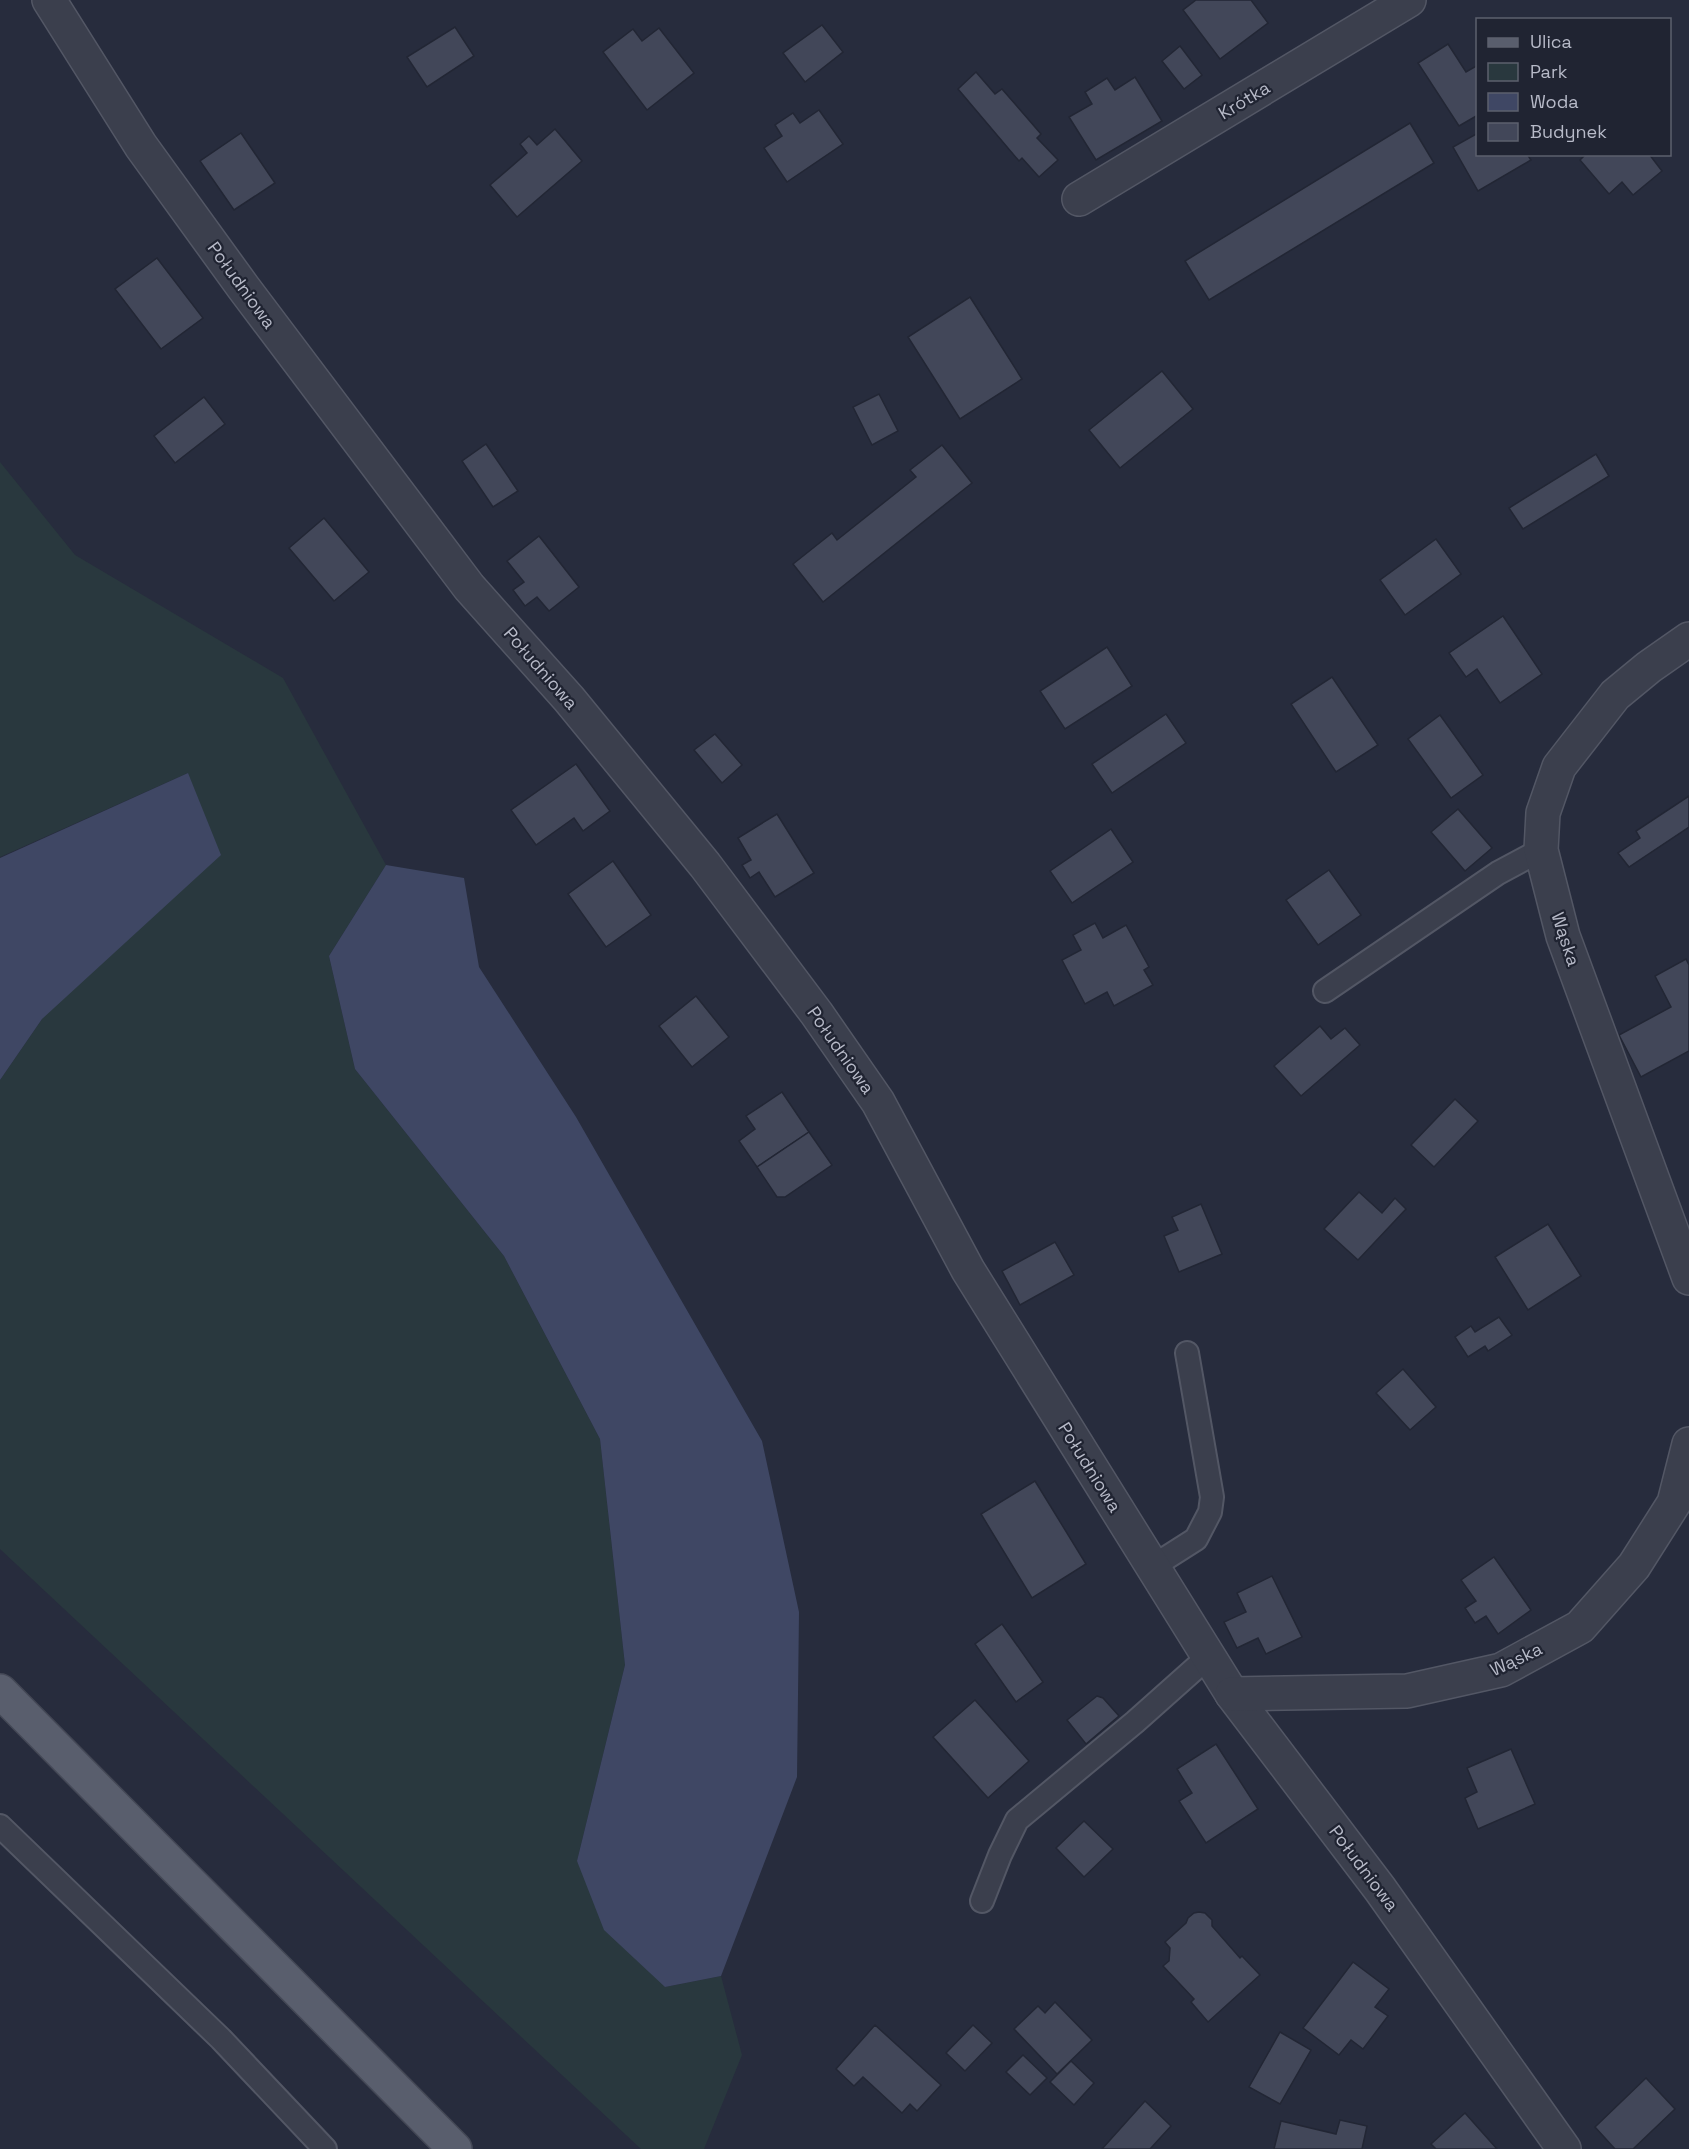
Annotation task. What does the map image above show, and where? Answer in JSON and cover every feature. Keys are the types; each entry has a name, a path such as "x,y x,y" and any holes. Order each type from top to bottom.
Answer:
{"main road":[{"path":"0,1691 455,2149"}],"street":[{"name":"Południowa","path":"49,0 161,174 462,578 569,699 690,846 817,1014 878,1102 968,1270 1232,1694 1380,1889 1564,2149"},
{"name":"Krótka","path":"1079,199 1409,0"},
{"name":"Wąska","path":"1689,639 1649,667 1615,695 1559,767 1544,813 1541,850 1563,936 1689,1278"},
{"name":"Wąska","path":"1232,1694 1407,1691 1501,1670 1580,1627 1634,1566 1674,1503 1689,1444"}],"lane":[{"path":"1325,991 1498,873 1541,850"},
{"path":"1152,1567 1197,1539 1210,1512 1212,1497 1187,1353"},
{"path":"982,1901 1017,1820 1135,1722 1208,1657"},
{"path":"0,1826 221,2039 326,2149"}],"green space":[{"path":"0,462 75,555 283,678 386,865 329,956 355,1069 504,1256 600,1439 625,1665 577,1861 665,1987 721,1976 742,2055 704,2149 641,2149 0,1549 0,1080 42,1019 188,773 0,857"}],"water":[{"path":"188,773 221,855 42,1019 0,1080 0,858"},
{"path":"386,865 464,878 479,967 576,1117 762,1441 799,1612 797,1777 721,1976 665,1987 604,1930 577,1861 625,1665 600,1439 504,1256 355,1069 329,956"}],"building":[{"path":"1196,0 1251,0 1268,23 1220,59 1183,10"},
{"path":"822,25 843,52 805,82 783,53"},
{"path":"455,27 474,56 427,87 407,57"},
{"path":"659,28 694,73 647,110 603,52 633,29 642,41"},
{"path":"1448,44 1466,72 1476,66 1476,116 1459,126 1418,63"},
{"path":"1180,46 1202,75 1184,89 1162,61"},
{"path":"976,72 995,94 1002,89 1041,134 1037,138 1058,160 1039,177 1022,158 1019,161 958,89"},
{"path":"1135,77 1162,121 1096,160 1069,117 1092,104 1085,92 1107,78 1115,90"},
{"path":"819,110 843,144 787,182 764,148 782,136 775,125 793,113 800,123"},
{"path":"1410,123 1434,163 1209,300 1185,261"},
{"path":"555,129 582,161 517,217 490,185 527,153 520,144 529,136 537,145"},
{"path":"241,133 275,183 234,210 200,161"},
{"path":"1476,134 1476,156 1528,156 1531,160 1478,191 1453,147"},
{"path":"1584,156 1651,156 1662,171 1633,195 1622,182 1609,194 1580,160"},
{"path":"157,258 203,318 161,349 115,289"},
{"path":"970,297 1022,379 960,419 908,337"},
{"path":"1162,371 1193,409 1120,468 1089,430"},
{"path":"879,394 898,431 872,445 853,407"},
{"path":"204,397 225,424 175,463 154,436"},
{"path":"486,444 518,491 493,507 462,461"},
{"path":"942,445 972,483 823,602 793,564 832,533 837,540 916,477 910,470"},
{"path":"1596,454 1609,476 1523,529 1509,508"},
{"path":"324,518 369,572 334,601 289,548"},
{"path":"539,536 579,587 549,611 537,597 525,606 513,590 524,582 507,561"},
{"path":"1436,539 1461,574 1405,615 1380,580"},
{"path":"1503,616 1542,674 1500,703 1477,669 1466,677 1449,653"},
{"path":"1107,647 1132,686 1065,729 1040,691"},
{"path":"1332,677 1378,745 1336,772 1291,704"},
{"path":"1166,714 1186,743 1112,793 1092,764"},
{"path":"1440,715 1483,775 1451,798 1408,739"},
{"path":"715,734 742,765 722,783 694,750"},
{"path":"576,764 610,811 583,831 574,818 536,845 511,810"},
{"path":"1689,796 1689,827 1629,867 1618,853 1640,838 1636,831"},
{"path":"1458,809 1492,848 1465,871 1431,832"},
{"path":"777,814 814,873 775,897 759,872 750,878 742,865 751,860 738,838"},
{"path":"1111,829 1133,862 1072,903 1050,871"},
{"path":"613,861 651,915 606,947 568,894"},
{"path":"1329,870 1361,915 1318,945 1286,900"},
{"path":"1095,923 1103,938 1126,925 1149,967 1144,970 1153,985 1114,1006 1107,992 1085,1004 1062,960 1081,950 1073,935"},
{"path":"1686,959 1689,965 1689,1051 1641,1077 1619,1035 1671,1007 1655,976"},
{"path":"696,996 729,1037 692,1067 659,1026"},
{"path":"1320,1026 1331,1039 1345,1028 1360,1045 1301,1096 1274,1066"},
{"path":"782,1092 809,1132 757,1167 739,1141 755,1129 746,1116"},
{"path":"1455,1099 1478,1121 1434,1167 1411,1145"},
{"path":"809,1132 832,1165 785,1197 777,1197 757,1167"},
{"path":"1359,1192 1382,1213 1395,1198 1406,1209 1358,1260 1324,1229"},
{"path":"1201,1204 1222,1254 1179,1272 1164,1236 1178,1230 1172,1217"},
{"path":"1548,1224 1581,1276 1528,1310 1495,1257"},
{"path":"1055,1242 1074,1275 1020,1305 1002,1271"},
{"path":"1499,1317 1512,1335 1488,1351 1485,1346 1468,1357 1455,1337 1471,1326 1475,1332"},
{"path":"1403,1369 1436,1407 1410,1430 1376,1393"},
{"path":"1035,1481 1086,1564 1032,1598 981,1514"},
{"path":"1494,1557 1531,1610 1498,1634 1486,1616 1475,1623 1465,1608 1476,1601 1461,1580"},
{"path":"1272,1576 1302,1637 1266,1654 1258,1638 1237,1648 1224,1622 1246,1612 1237,1593"},
{"path":"1002,1624 1043,1682 1016,1702 975,1644"},
{"path":"1097,1696 1103,1698 1119,1716 1086,1744 1067,1720"},
{"path":"975,1700 1029,1761 988,1798 933,1737"},
{"path":"1216,1744 1258,1809 1206,1843 1179,1801 1192,1793 1177,1769"},
{"path":"1511,1749 1535,1804 1478,1829 1465,1798 1477,1792 1467,1768"},
{"path":"1084,1821 1113,1849 1084,1877 1056,1848"},
{"path":"1199,1912 1205,1913 1212,1920 1212,1926 1240,1958 1242,1956 1260,1975 1208,2022 1191,2002 1194,1999 1163,1966 1169,1961 1170,1948 1165,1942 1186,1923 1188,1918"},
{"path":"1353,1962 1389,1989 1375,2007 1388,2016 1363,2049 1351,2040 1339,2055 1303,2028"},
{"path":"1055,2002 1092,2040 1057,2074 1014,2029 1038,2006 1045,2013"},
{"path":"875,2025 941,2085 917,2111 910,2104 902,2113 863,2077 854,2086 836,2069"},
{"path":"973,2025 992,2043 965,2071 946,2053"},
{"path":"1280,2032 1311,2050 1280,2104 1249,2087"},
{"path":"1023,2055 1047,2078 1030,2095 1006,2072"},
{"path":"1071,2061 1094,2083 1074,2105 1050,2082"},
{"path":"1646,2078 1675,2109 1633,2149 1615,2149 1595,2127"},
{"path":"1145,2101 1171,2126 1150,2149 1102,2149"},
{"path":"1465,2113 1497,2149 1436,2149 1431,2144"},
{"path":"1340,2120 1367,2126 1362,2149 1274,2149 1281,2121 1336,2134"}]}
